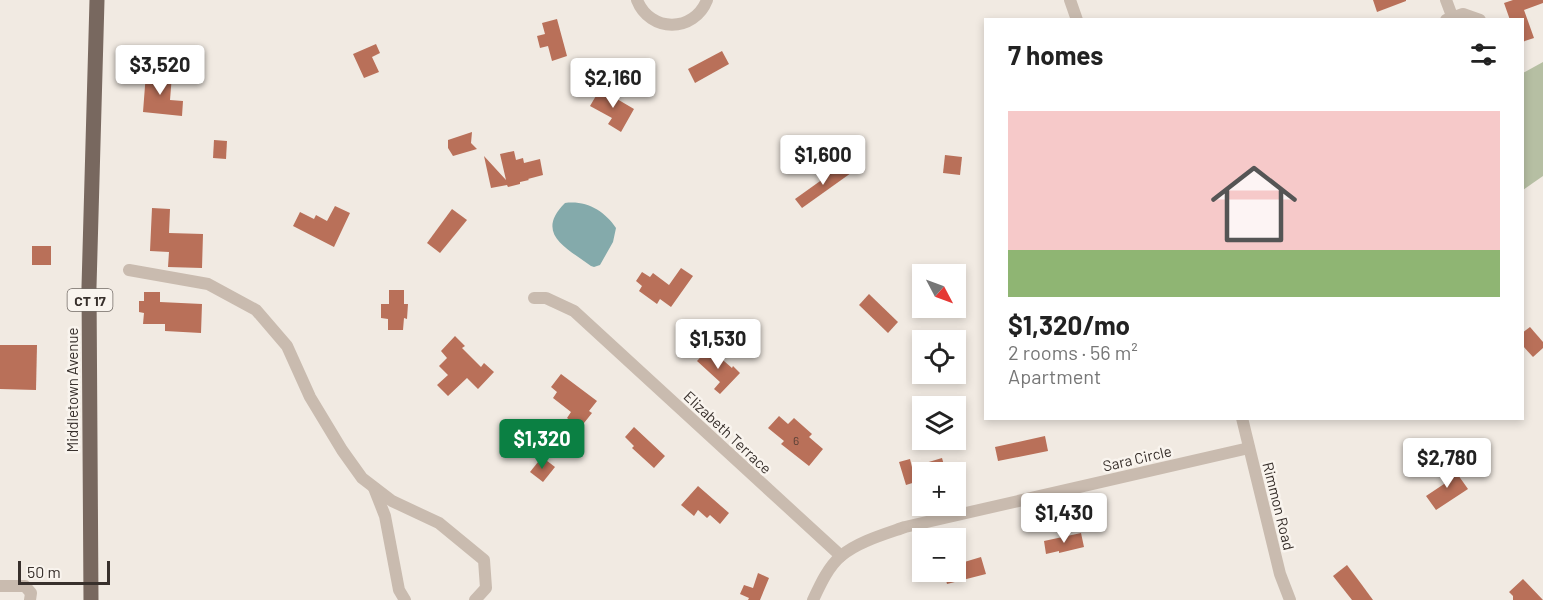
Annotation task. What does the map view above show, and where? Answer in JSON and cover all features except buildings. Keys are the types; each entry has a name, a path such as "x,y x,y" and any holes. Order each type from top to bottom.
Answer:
{"main road":[{"name":"Middletown Avenue","path":"91,600 89,287 97,0"}],"street":[{"path":"637,0 650,18 660,24 672,26 684,24 694,18 707,0"},
{"path":"1070,0 1076,18"},
{"path":"1446,0 1449,18 1463,15 1473,18"},
{"path":"129,270 208,284 256,310 287,346 310,397 362,478 392,501 439,523 484,560 486,588 475,600"},
{"name":"Elizabeth Terrace","path":"534,298 546,298 574,311 841,556"},
{"name":"Rimmon Road","path":"1242,420 1280,574 1290,600"},
{"name":"Sara Circle","path":"813,600 825,576 841,556 874,537 905,527 1249,448"},
{"path":"374,487 385,516 399,590 405,600"},
{"path":"0,586 25,586 31,593 30,600"}],"green space":[{"path":"1543,62 1543,176 1524,189 1524,72"}],"water":[{"path":"565,203 580,203 594,208 606,216 616,228 613,242 600,265 591,266 564,246 553,232 556,214"}]}
